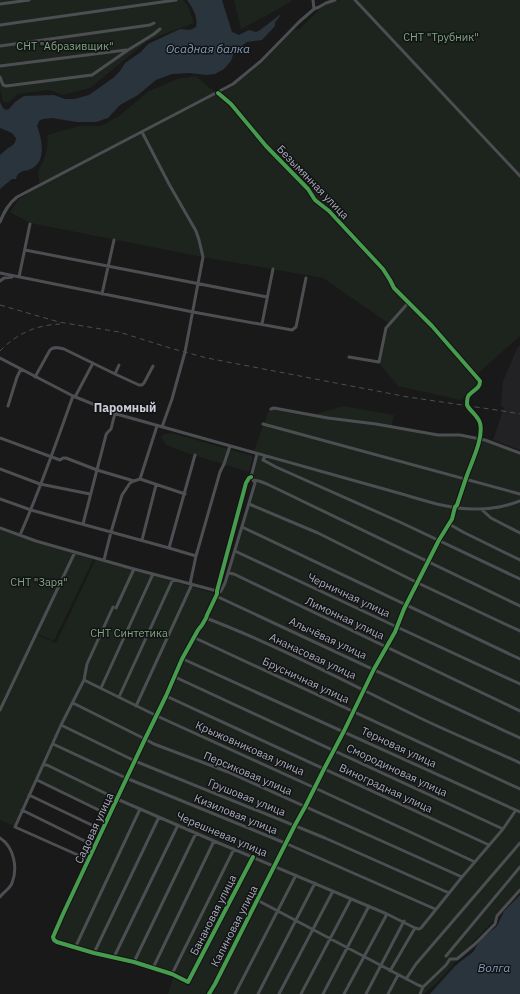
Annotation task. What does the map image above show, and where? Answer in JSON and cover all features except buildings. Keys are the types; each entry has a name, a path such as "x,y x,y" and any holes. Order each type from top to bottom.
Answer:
{"street":[{"path":"0,4 29,0"},
{"path":"0,25 176,0"},
{"path":"313,0 314,9"},
{"path":"0,222 5,210 17,197 233,84 261,61 299,22 314,9 335,0"},
{"path":"355,0 520,176"},
{"path":"0,46 150,25 154,22"},
{"path":"0,77 3,85 6,86 92,75 160,29"},
{"path":"0,66 128,50"},
{"name":"Безымянная улица","path":"218,93 230,104 266,146 308,189 315,200 329,211 383,269 393,286 410,302 480,381 478,387 468,396 467,405 480,423 480,439"},
{"path":"142,132 196,231 203,257 180,372 162,427"},
{"path":"19,277 30,224"},
{"path":"102,294 114,240"},
{"path":"25,250 267,297"},
{"path":"262,324 273,269"},
{"path":"0,274 292,330 296,327 306,278"},
{"path":"0,281 4,278 14,276"},
{"path":"349,357 379,362 386,328 410,302"},
{"path":"35,377 52,348 64,349 142,386 153,366"},
{"path":"0,358 74,397 115,413 407,496 470,509 481,509 519,502"},
{"path":"20,535 74,397 93,363"},
{"path":"115,374 119,364"},
{"path":"8,406 21,369"},
{"path":"271,409 274,408 438,435 460,435 480,439 520,453"},
{"path":"83,524 106,435 111,429 115,413"},
{"path":"263,424 520,494"},
{"path":"140,480 157,426"},
{"path":"0,438 60,460 66,458 97,470 134,481"},
{"name":"Калиновая улица","path":"209,994 285,843 334,751 374,669 397,627 399,619 428,561 454,515 455,507 480,439"},
{"path":"136,706 191,584 196,556 220,472 230,446"},
{"path":"216,594 222,588 228,573 249,504 255,483 252,478 257,454"},
{"path":"169,548 195,455"},
{"path":"265,456 263,460 276,467 402,523 520,579"},
{"path":"0,469 40,484 90,494"},
{"path":"216,594 246,483 249,478 252,478"},
{"path":"252,478 520,606"},
{"path":"104,560 122,495 130,483 140,480 185,494"},
{"path":"142,540 156,485"},
{"path":"0,499 31,510 196,556"},
{"path":"249,504 324,536 418,583 520,631"},
{"path":"481,509 491,518 520,533"},
{"path":"449,524 520,560"},
{"path":"242,527 520,659"},
{"name":"Алычёвая улица","path":"0,528 75,552 191,584 216,594 520,738"},
{"name":"Черничная улица","path":"235,551 520,684"},
{"path":"0,710 75,552"},
{"path":"89,860 15,826 84,680 87,664 134,569"},
{"name":"Лимонная улица","path":"228,573 234,574 520,711"},
{"path":"101,688 153,574"},
{"path":"118,696 173,579"},
{"name":"Садовая улица","path":"188,982 172,974 134,962 94,953 56,942 53,937 126,778 194,637 206,618 216,594"},
{"name":"Ананасовая улица","path":"206,618 274,647 419,717 520,763"},
{"name":"Брусничная улица","path":"194,637 520,789"},
{"name":"Терновая улица","path":"183,659 520,812"},
{"name":"Смородиновая улица","path":"175,677 503,829"},
{"name":"Крыжовниковая улица","path":"84,680 157,716 475,862"},
{"name":"Виноградная улица","path":"166,696 489,845"},
{"name":"Персиковая улица","path":"73,703 154,744 228,772 462,877"},
{"name":"Грушовая улица","path":"61,726 135,761 295,825 449,893"},
{"name":"Кизиловая улица","path":"53,744 126,778 285,843 435,909"},
{"name":"Черешневая улица","path":"44,765 47,765 117,799 369,906 415,928"},
{"path":"37,780 109,815"},
{"path":"29,795 102,830"},
{"path":"75,948 140,809"},
{"path":"22,810 95,846"},
{"path":"390,971 415,928 421,928 435,909 503,829 516,810"},
{"path":"94,953 159,817"},
{"path":"114,957 178,825"},
{"path":"134,962 196,833"},
{"path":"0,838 13,853 15,870 12,885 0,897"},
{"path":"153,968 214,841"},
{"path":"406,979 416,964 520,843"},
{"path":"172,974 234,849"},
{"name":"Банановая улица","path":"188,982 253,857"},
{"path":"446,956 520,867"},
{"path":"235,994 296,875"},
{"path":"258,994 315,883"},
{"path":"420,994 423,987 446,965 450,959 457,958 475,944 495,924 503,909 520,890"},
{"path":"279,994 333,891"},
{"path":"300,994 351,899"},
{"path":"257,900 423,987"},
{"path":"323,994 369,906"},
{"path":"344,994 387,914"},
{"path":"366,994 404,922"},
{"path":"388,994 398,975"}],"shaded area":[{"path":"518,346 520,346 520,450 493,440 504,408 501,406 503,381"}],"green space":[{"name":"СНТ \"Абразивщик\"","path":"0,0 183,0 188,6 194,23 146,42 90,88 63,95 49,90 18,94 9,102 3,102 0,89"},
{"path":"234,0 293,0 241,29"},
{"path":"341,0 353,0 520,178 520,336 476,375 482,382 460,400 398,386 378,362 384,329 388,323 323,278 203,257 30,223 10,212 18,200 40,186 38,171 46,153 47,135 79,126 101,126 119,116 149,91 177,79 196,76 218,95 233,86 262,63 293,30 300,29 321,8 327,4"},
{"name":"СНТ \"Трубник\"","path":"356,0 520,0 520,174"},
{"name":"СНТ Синтетика","path":"344,406 394,415 391,427 437,435 457,433 480,438 520,452 520,890 439,981 424,994 168,994 174,975 55,941 53,936 108,816 35,781 14,826 0,820 0,713 37,635 56,643 96,559 216,594 216,596 228,574 257,481 252,478 258,455 253,453 270,407 316,414"},
{"path":"169,433 253,456 249,472 166,445 161,437"},
{"name":"СНТ \"Заря\"","path":"0,529 94,558 54,641 36,633 0,709"}],"water":[{"name":"Осадная балка","path":"187,0 222,0 232,32 239,35 249,30 256,32 260,30 281,14 275,22 275,26 262,40 247,42 234,52 231,61 224,69 215,74 172,74 156,80 138,95 120,105 108,118 96,122 77,122 52,118 39,121 37,126 42,143 42,149 39,161 31,169 18,174 16,179 12,179 0,189 0,155 14,144 16,138 12,133 0,128 0,102 6,110 24,96 54,95 65,99 74,99 89,95 113,78 125,63 141,52 148,44 180,29 190,30 196,27 194,13"},
{"name":"Волга","path":"520,895 520,994 430,994 454,967 473,952 480,940 496,927 504,911"}],"railway":[{"path":"0,305 59,322 119,332 207,358 408,397 520,414"},
{"path":"0,351 20,335 35,328 60,324"}],"cycle path":[{"path":"209,994 344,731 374,669 395,632 404,609 439,540 452,519 479,443 481,429 479,420 467,405 468,396 478,387 480,381 432,326 394,288 383,269 329,211 315,200 308,189 266,146 231,104 218,93"},
{"path":"251,477 246,483 217,594 206,618 182,659 63,914 53,937 54,940 94,953 134,962 172,974 188,982 253,857"}],"district":[{"name":"Паромный","path":"125,408"}]}
